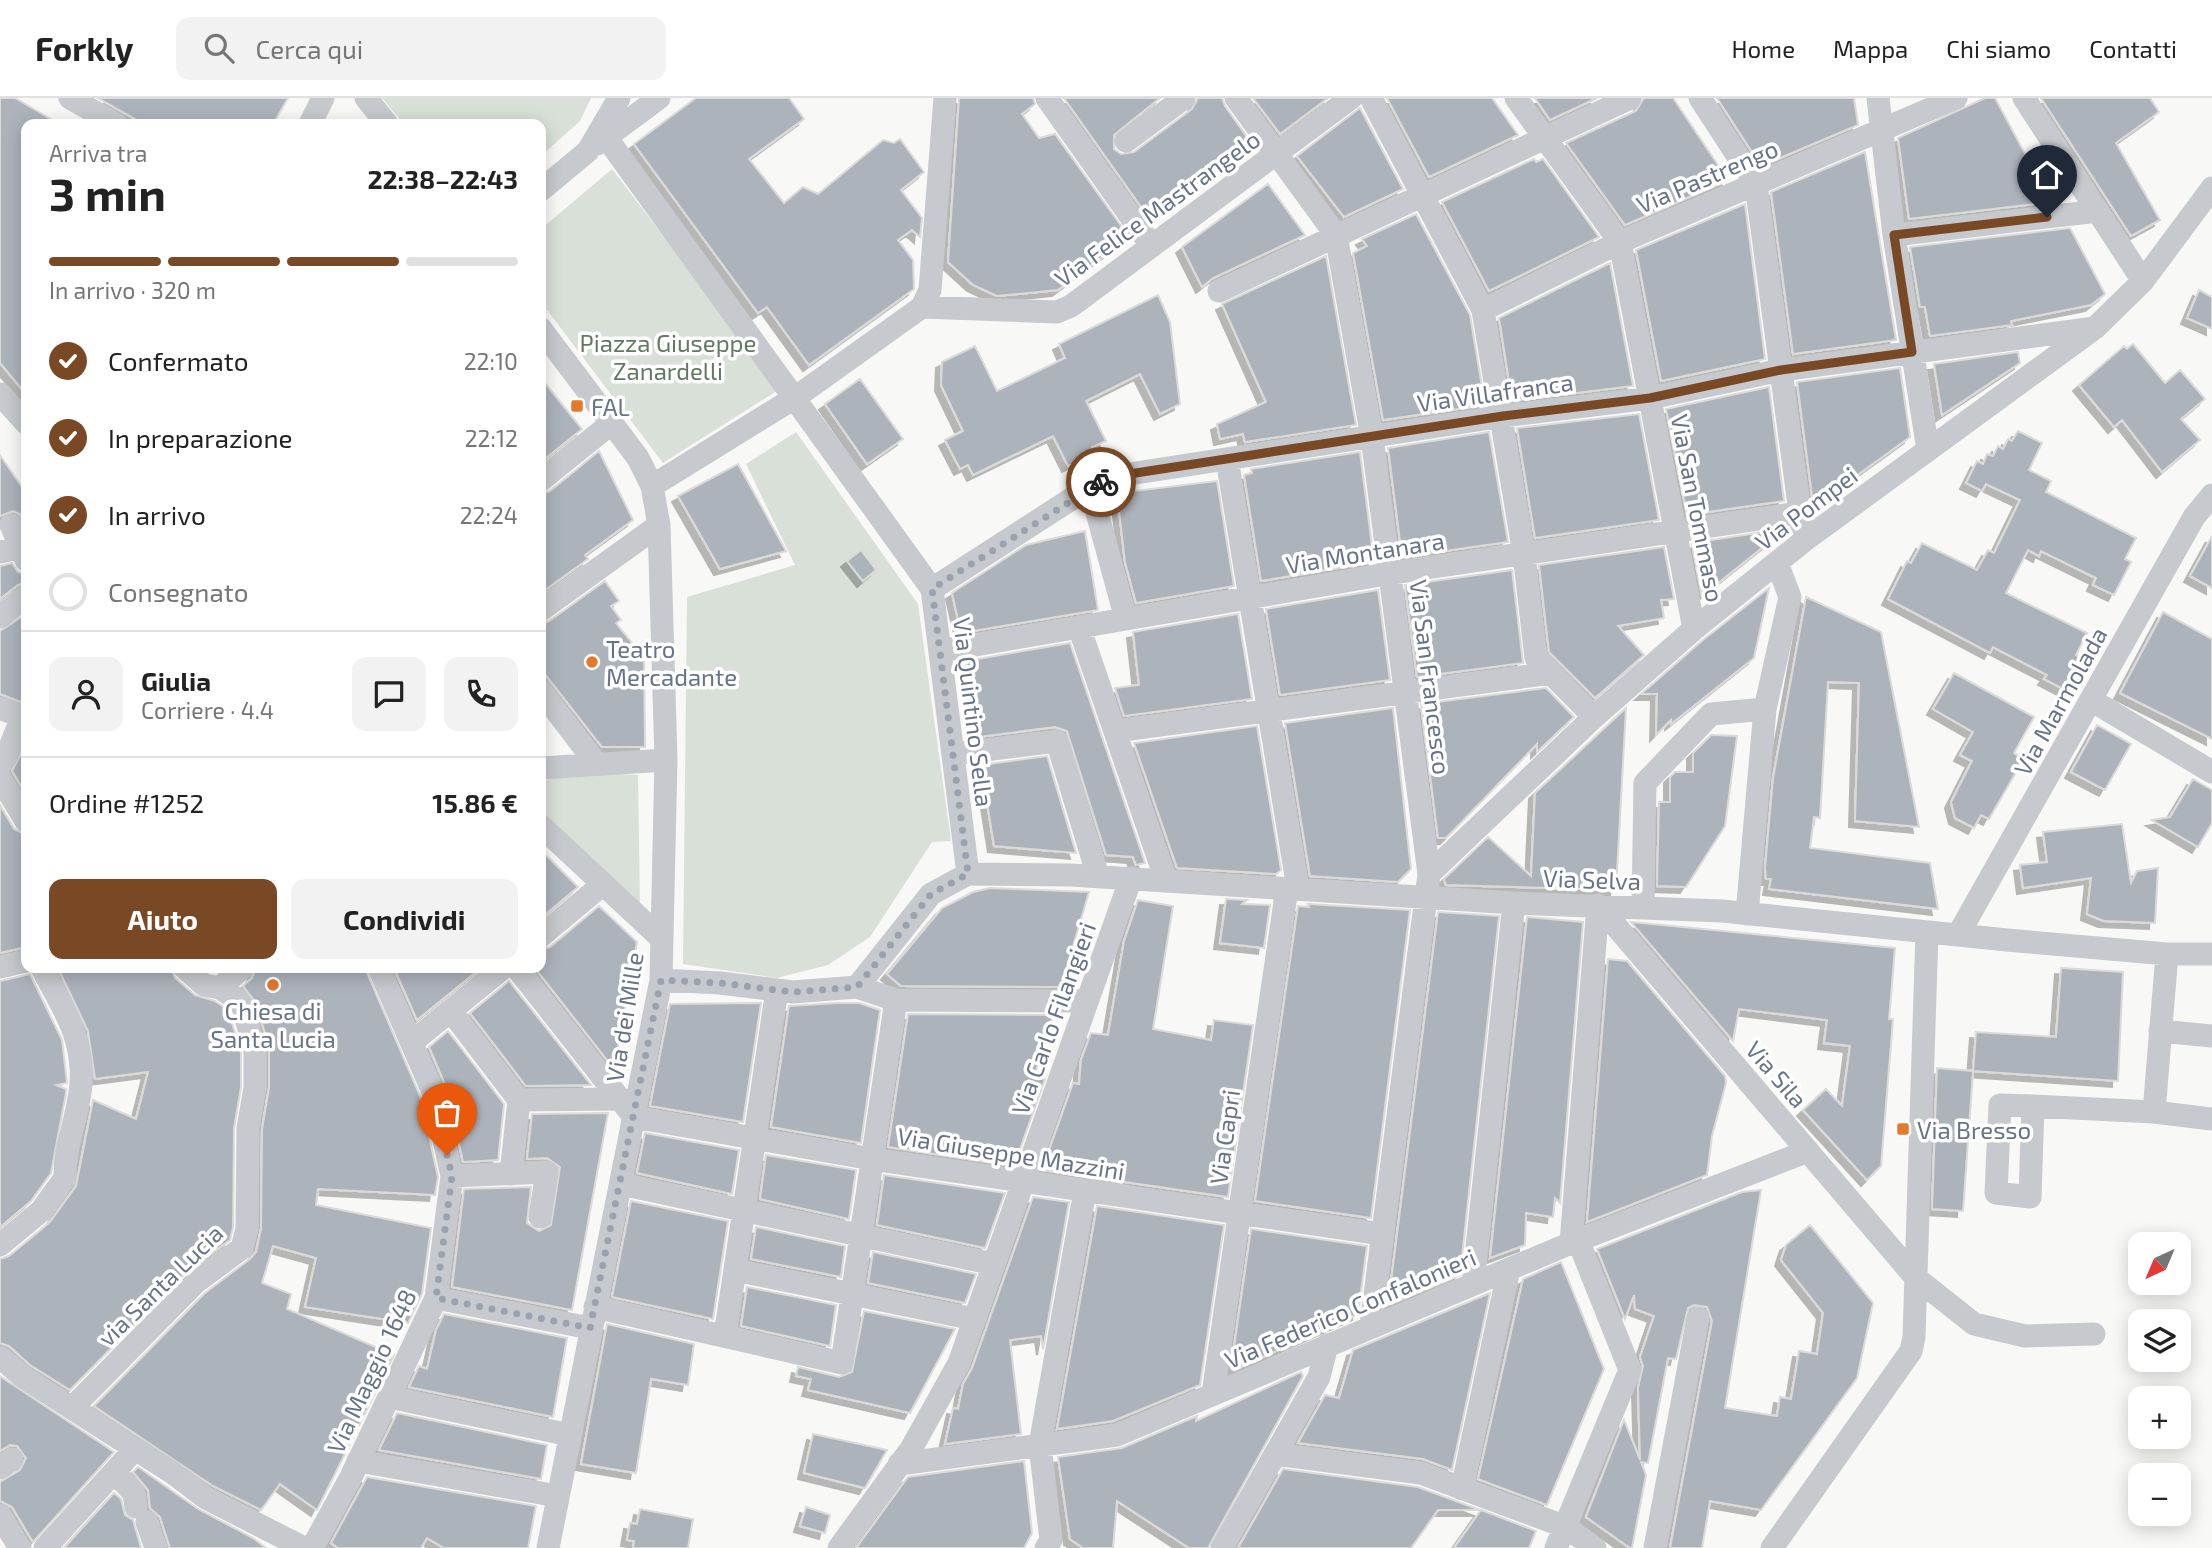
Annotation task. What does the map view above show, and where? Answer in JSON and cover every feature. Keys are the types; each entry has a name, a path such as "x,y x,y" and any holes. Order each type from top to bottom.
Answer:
{"street":[{"path":"70,98 107,119"},
{"path":"312,119 323,98"},
{"path":"366,98 383,119"},
{"path":"597,144 619,98"},
{"path":"546,186 659,98"},
{"path":"546,340 613,422 652,486 796,397 922,307 930,290 945,98"},
{"path":"1047,98 1151,245"},
{"path":"1126,141 1184,98"},
{"name":"Via San Francesco","path":"1236,98 1336,235 1372,437 1408,692 1427,885 1371,1326"},
{"name":"Via Felice Mastrangelo","path":"922,307 1058,312 1072,306 1351,98"},
{"path":"1371,98 1483,310 1503,416 1524,554 1536,658 1594,718"},
{"name":"Via San Tommaso","path":"1516,98 1620,242 1694,629"},
{"path":"1219,291 1630,98"},
{"path":"1700,98 1756,184 1805,540"},
{"path":"1878,98 1894,235 1927,450"},
{"name":"Via Pastrengo","path":"1483,310 1620,242 1955,98"},
{"path":"2024,98 2143,281"},
{"path":"597,144 796,397"},
{"name":"Via Pompei","path":"1427,885 1594,718 1694,629 1805,540 2095,328 2143,281 2212,188"},
{"path":"1894,235 2098,211"},
{"name":"Via Villafranca","path":"932,589 1090,487 1110,477 1503,416 1650,398 1781,370 2095,328"},
{"path":"0,394 21,417"},
{"name":"Via Quintino Sella","path":"796,397 932,589 968,874"},
{"path":"546,476 613,422"},
{"name":"Via Capri","path":"1213,1394 1292,888 1268,710 1227,459"},
{"name":"Via dei Mille","path":"548,1548 621,1184 628,1108 661,980 666,760 659,525 652,486"},
{"path":"1090,487 1126,619"},
{"name":"Via Marmolada","path":"1958,936 2194,517 2212,495"},
{"name":"Via Montanara","path":"940,651 1392,573 1800,513"},
{"path":"11,525 16,553"},
{"path":"546,606 659,525"},
{"path":"1747,914 1765,709 1790,597 1777,563"},
{"path":"0,617 21,600"},
{"path":"1079,627 1166,880"},
{"path":"1115,731 1551,673"},
{"path":"546,698 596,763"},
{"path":"2091,700 2212,772"},
{"path":"0,708 21,713"},
{"path":"1643,907 1645,783 1711,714 1765,709"},
{"path":"0,764 6,757 21,721"},
{"path":"953,754 1057,741 1098,876"},
{"path":"546,768 666,760"},
{"path":"0,778 21,813"},
{"path":"546,831 662,939"},
{"path":"857,987 931,894 968,874"},
{"name":"Via Selva","path":"968,874 1098,876 1292,888 1427,885 1514,903 1747,914 2167,954 2212,954"},
{"name":"Via Carlo Filangieri","path":"839,1548 911,1449 959,1363 1130,878"},
{"path":"546,932 602,885"},
{"path":"1474,1284 1514,903"},
{"path":"1556,1548 1630,1370 1575,1241 1598,905"},
{"name":"Via Sila","path":"1598,905 1916,1278 1974,1324 2025,1336 2094,1334"},
{"path":"1772,1548 1905,1363 1914,1337 1927,932"},
{"path":"2154,1112 2167,954"},
{"path":"0,967 21,962"},
{"path":"0,1245 41,1211 65,1178 64,1159 81,1083 78,1035 45,973"},
{"name":"via Santa Lucia","path":"72,1408 196,1282 242,1248 247,1230 248,1128 257,1066 243,1007 238,1000 220,988 204,985 190,973"},
{"path":"220,988 236,973"},
{"name":"Via Maggio 1648","path":"312,1548 358,1461 436,1298 452,1176 433,1092 381,973"},
{"path":"412,1042 497,973"},
{"path":"521,973 628,1108"},
{"path":"661,980 793,992 857,987 896,1000 1087,1001"},
{"path":"725,1336 777,990"},
{"path":"436,1298 725,1336 842,1363 896,1000"},
{"path":"451,1012 519,1100 511,1174"},
{"path":"2160,1031 2212,1035"},
{"name":"Via Giuseppe Mazzini","path":"519,1100 628,1108 755,1137 872,1159 1382,1234"},
{"path":"2034,1106 2154,1112 2212,1119"},
{"name":"Via Federico Confalonieri","path":"900,1464 1117,1435 1575,1241 1808,1151"},
{"path":"452,1176 547,1172 540,1217"},
{"path":"621,1184 994,1264"},
{"path":"1053,1545 1040,1445 1085,1191"},
{"path":"1462,1489 1509,1269"},
{"path":"735,1270 974,1319"},
{"path":"1655,1548 1698,1318"},
{"path":"1222,1548 1319,1377 1327,1345"},
{"path":"0,1357 22,1376 206,1498 304,1548"},
{"path":"389,1397 570,1435"},
{"path":"45,1548 135,1450"},
{"path":"1275,1454 1421,1474 1566,1527 1595,1548"},
{"path":"358,1461 558,1496"},
{"path":"115,1473 134,1493 156,1548"},
{"path":"0,1515 20,1548"}],"green space":[{"path":"382,98 591,98 580,121 546,152 546,119 400,119"},
{"name":"Piazza Giuseppe Zanardelli","path":"612,169 780,389 663,463 546,309 546,225"},
{"path":"796,432 918,604 951,841 932,842 870,937 828,965 777,978 683,964 687,597 795,565 746,464"},
{"path":"569,772 638,775 640,908 546,817 546,780"}],"building":[{"path":"0,98 15,98 51,119 21,119 21,388 0,363"},
{"path":"98,98 288,98 276,119 135,119"},
{"path":"696,98 789,98 804,119 749,159 784,203 803,187 818,194 883,140 894,143 900,139 924,172 901,190 922,218 920,237 912,230 898,240 913,260 914,289 809,365 767,307 758,313 634,144"},
{"path":"959,98 1033,98 1035,104 1022,114 1039,138 1055,134 1129,237 1058,290 997,296 973,285 948,262"},
{"path":"1064,98 1160,98 1114,135 1114,149 1121,154 1134,152 1192,109 1198,98 1222,98 1254,147 1151,221"},
{"path":"1253,98 1328,98 1280,134"},
{"path":"1387,98 1492,98 1518,135 1429,177"},
{"path":"1535,98 1597,98 1550,120"},
{"path":"1644,98 1673,98 1728,180 1625,225 1566,143 1636,111"},
{"path":"1717,98 1854,98 1858,125 1761,166"},
{"path":"1985,98 1995,98 2051,202 1909,219 1898,138"},
{"path":"2041,98 2150,98 2159,112 2116,143 2160,220 2131,236"},
{"path":"1360,108 1403,189 1344,217 1297,156"},
{"path":"1865,152 1896,340 1793,354 1771,192"},
{"path":"1534,159 1536,162 1543,159 1599,237 1489,291 1442,202"},
{"path":"1268,184 1305,235 1213,278 1202,287 1182,247"},
{"path":"1745,204 1765,359 1661,381 1636,250"},
{"path":"1416,214 1470,315 1485,405 1383,420 1353,253 1367,246 1362,239"},
{"path":"2070,228 2105,294 2091,305 2011,321 2012,325 1930,336 1925,307 1920,307 1910,247"},
{"path":"1326,256 1356,425 1245,442 1243,434 1220,439 1217,424 1266,402 1222,304"},
{"path":"1610,263 1633,386 1512,401 1499,318"},
{"path":"2199,290 2212,297 2212,329 2187,318"},
{"path":"1158,295 1170,322 1180,404 1160,414 1140,374 1086,401 1106,441 1092,447 1094,453 1068,466 1053,436 973,475 968,465 960,469 945,440 963,431 941,385 942,362 975,346 997,391 1065,358 1059,344"},
{"path":"2133,344 2165,383 2180,370 2205,399 2181,419 2200,440 2162,472 2122,420 2114,427 2079,385 2124,346 2127,349"},
{"path":"2018,352 2020,363 1942,415 1934,364"},
{"path":"1900,368 1910,437 1838,489 1812,496 1797,382"},
{"path":"860,379 903,439 867,464 825,404"},
{"path":"546,384 582,429 546,458"},
{"path":"1769,387 1784,501 1687,515 1666,409"},
{"path":"1639,414 1659,520 1535,538 1517,428"},
{"path":"2018,431 2042,443 2029,470 2051,481 2046,492 2136,538 2125,559 2131,562 2114,595 2093,585 2096,578 2041,551 2039,556 2028,550 2006,593 2087,633 2076,655 2081,658 2065,690 2044,679 2047,675 1993,647 1990,653 1888,599 1907,561 1911,563 1922,543 1977,570 1988,550 1994,553 2020,500 1986,484 1982,491 1966,483 1977,461 1983,464 1987,454 1993,456 1998,446 2003,449 2008,439 2012,441"},
{"path":"1489,432 1508,542 1402,557 1388,448"},
{"path":"599,451 633,520 585,555 588,559 546,589 546,492"},
{"path":"1360,452 1374,562 1261,581 1244,475 1252,473 1251,469"},
{"path":"0,455 21,486 21,516 13,511 0,516"},
{"path":"738,464 786,551 720,569 678,496"},
{"path":"1217,481 1234,586 1136,603 1125,562 1117,493"},
{"path":"1777,530 1778,535 1702,596 1692,543"},
{"path":"1085,531 1098,610 961,633 952,593 1026,545"},
{"path":"2212,536 2212,588 2190,576"},
{"path":"1664,547 1674,599 1661,600 1664,618 1618,626 1644,655 1595,698 1549,652 1539,565"},
{"path":"861,550 876,570 863,581 847,561"},
{"path":"12,563 21,573 21,584 0,599 0,566"},
{"path":"1512,570 1523,663 1417,677 1405,585"},
{"name":"Teatro Mercadante","path":"605,581 619,601 611,606 621,620 616,623 644,658 645,747 602,747 546,675 546,622"},
{"path":"1769,588 1754,658 1671,724 1671,720 1656,735 1657,694 1641,694"},
{"path":"1378,590 1390,680 1280,695 1266,609"},
{"path":"1806,597 1881,632 1919,827 1855,821 1859,683 1828,682 1820,818 1814,817 1810,848 1930,863 1938,909 1769,889 1771,879 1766,879 1765,868 1773,778"},
{"path":"2163,612 2212,639 2212,739 2120,693"},
{"path":"1238,614 1252,699 1124,716 1115,688 1139,685 1133,632"},
{"path":"21,617 21,702 0,694 0,631"},
{"path":"1070,643 1145,863 1136,865 1133,857 1106,855 1067,731 1055,727 979,737 966,661"},
{"path":"1954,673 2034,717 2014,753 2023,760 1989,819 1981,815 1974,828 1955,818 1951,802 1972,761 1960,755 1973,732 1933,709"},
{"path":"1546,688 1574,717 1537,752 1537,744 1446,838 1438,838 1421,704"},
{"path":"1393,708 1411,869 1398,882 1310,876 1285,723"},
{"path":"1626,708 1616,890 1446,885 1444,879 1488,837 1531,876 1535,793"},
{"path":"2097,725 2131,744 2105,790 2071,772"},
{"path":"1257,726 1281,870 1276,874 1177,868 1134,743"},
{"path":"1711,735 1737,736 1725,826 1686,887 1657,886 1659,802 1670,802 1670,777 1675,772 1693,772 1693,753"},
{"path":"21,754 21,786 12,771"},
{"path":"1047,756 1076,853 994,846 981,765"},
{"path":"2193,779 2212,790 2212,823 2198,847 2152,820 2170,817"},
{"path":"0,805 14,829 21,832 21,948 0,953"},
{"path":"2122,824 2131,883 2137,871 2158,868 2155,923 2104,921 2087,914 2091,878 2023,888 2020,865 2047,862 2043,832"},
{"path":"546,855 578,887 546,914"},
{"path":"990,888 1089,892 1061,987 901,986 887,974 942,908 973,892"},
{"path":"1226,899 1247,900 1242,904 1270,905 1264,948 1220,943"},
{"path":"1138,900 1173,906 1153,1029 1211,1040 1214,1020 1253,1025 1228,1197 1042,1170 1073,1083 1079,1084 1081,1060 1091,1033 1108,1035 1124,941"},
{"path":"1308,904 1410,910 1371,1218 1255,1201 1298,906 1309,907"},
{"path":"599,906 637,942 614,1069 539,973 546,973 546,948"},
{"path":"1438,912 1499,916 1460,1275 1388,1305"},
{"path":"1527,917 1583,922 1560,1203 1555,1198 1553,1217 1526,1213 1525,1245 1490,1258"},
{"path":"1631,922 1895,948 1889,1019 1893,1019 1881,1166 1867,1180 1803,1110 1826,1089 1842,1106 1850,1046 1824,1043 1827,1020 1739,1009 1733,1041"},
{"path":"1608,959 1627,961 1725,1076 1726,1083 1712,1136 1707,1175 1587,1222"},
{"path":"2061,968 2123,972 2118,1081 1973,1071 1976,1032 2056,1037"},
{"path":"60,973 173,973 175,978 195,995 215,1001 228,1010 241,1053 241,1087 234,1128 233,1227 230,1240 186,1272 70,1390 30,1365 9,1346 0,1343 0,1259 9,1256 50,1222 76,1186 93,1100 136,1119 148,1072 95,1079 88,1031"},
{"path":"254,973 367,973 420,1096 438,1177 435,1195 318,1189 316,1205 431,1228 422,1294 408,1323 305,1307 316,1258 273,1246 262,1283 291,1294 287,1309 394,1355 317,1510 280,1484 261,1510 213,1486 94,1406 205,1293 256,1252 261,1229 262,1129 269,1088 269,1047 256,1003 243,986"},
{"path":"396,973 475,973 417,1020"},
{"path":"30,974 62,1040 67,1083 56,1085 66,1089 66,1093 51,1173 31,1201 0,1227 0,981"},
{"path":"509,981 591,1085 526,1086 470,1013"},
{"path":"761,1003 743,1122 650,1106 670,1004"},
{"path":"859,1003 880,1010 861,1143 771,1127 789,1006"},
{"path":"908,1014 1053,1015 1034,1077 1045,1079 1014,1166 888,1147"},
{"path":"448,1031 504,1104 498,1160 463,1162 447,1089 429,1047"},
{"path":"1937,1068 1973,1071 1963,1211 1932,1209"},
{"path":"608,1113 572,1310 452,1287 464,1189 531,1187 527,1223 539,1231 551,1225 560,1167 547,1158 527,1159 532,1114"},
{"path":"645,1133 739,1150 732,1194 637,1173"},
{"path":"766,1155 856,1170 849,1219 760,1199"},
{"path":"884,1175 1005,1193 985,1248 877,1225"},
{"path":"1761,1190 1725,1408 1777,1416 1780,1397 1791,1399 1799,1351 1817,1354 1823,1313 1781,1260 1786,1245 1810,1225 1873,1303 1857,1378 1761,1510 1710,1501 1702,1548 1670,1548 1712,1321 1707,1307 1694,1305 1688,1308 1676,1359 1668,1358 1648,1463 1641,1462 1646,1475 1630,1548 1586,1517 1624,1420 1640,1460 1638,1388 1643,1366 1640,1357 1654,1316 1635,1309 1634,1295 1625,1319 1597,1249 1742,1192"},
{"path":"1033,1197 1069,1202 1043,1349 1041,1336 1010,1340 1021,1434 945,1444 953,1408 958,1409 963,1384 972,1368"},
{"path":"631,1201 728,1221 713,1319 612,1297"},
{"path":"1097,1206 1224,1225 1200,1385 1113,1421 1057,1429"},
{"path":"756,1227 845,1246 841,1277 751,1259"},
{"path":"1251,1229 1367,1246 1358,1314 1234,1370 1231,1368"},
{"path":"873,1252 976,1274 965,1303 868,1283"},
{"path":"1561,1262 1604,1369 1547,1505 1478,1479 1523,1279"},
{"path":"747,1287 836,1305 830,1346 741,1326"},
{"path":"1490,1293 1452,1470 1423,1459 1298,1443 1325,1395 1339,1398 1353,1350"},
{"path":"864,1311 955,1329 910,1413 808,1390 811,1379 796,1376 798,1367 839,1377 852,1372"},
{"path":"444,1314 567,1338 553,1417 409,1387 419,1366 427,1369 436,1330"},
{"path":"607,1324 694,1344 688,1385 651,1379 636,1473 581,1464"},
{"path":"1301,1372 1303,1376 1208,1548 1189,1548 1117,1501 1113,1548 1083,1548 1070,1539 1058,1457 1122,1448 1197,1416 1196,1421"},
{"path":"0,1376 114,1452 33,1542 12,1507 0,1501 0,1482 20,1470 26,1458 17,1446 10,1445 0,1451"},
{"path":"397,1413 547,1445 541,1479 379,1450"},
{"path":"813,1434 887,1450 865,1488 804,1473"},
{"path":"1024,1461 1032,1533 1024,1548 856,1548 908,1477"},
{"path":"138,1467 198,1509 253,1538 266,1548 170,1548 160,1517 150,1508 148,1490 133,1472"},
{"path":"1283,1469 1418,1487 1480,1510 1438,1510 1411,1548 1238,1548"},
{"path":"367,1477 536,1506 528,1548 444,1548 427,1538 421,1548 338,1548 331,1543"},
{"path":"114,1493 121,1499 125,1515 133,1520 141,1548 64,1548"},
{"path":"806,1507 830,1515 825,1533 800,1526"},
{"path":"640,1509 693,1519 688,1548 633,1548 634,1541 627,1540 630,1523 637,1524"},
{"path":"1481,1510 1536,1531 1529,1548 1454,1548"}],"way so far":[{"path":"447,1155 452,1176 436,1298 590,1328 661,980 720,983 793,992 857,987 931,894 968,874 932,589 1101,482"}],"place":[{"name":"FAL","path":"577,406"},
{"name":"Teatro Mercadante","path":"592,662"},
{"name":"Chiesa di Santa Lucia","path":"273,985"},
{"name":"Via Bresso","path":"1903,1129"}],"route":[{"path":"1101,482 1110,477 1503,416 1650,398 1781,370 1912,352 1894,235 2047,217"}]}
